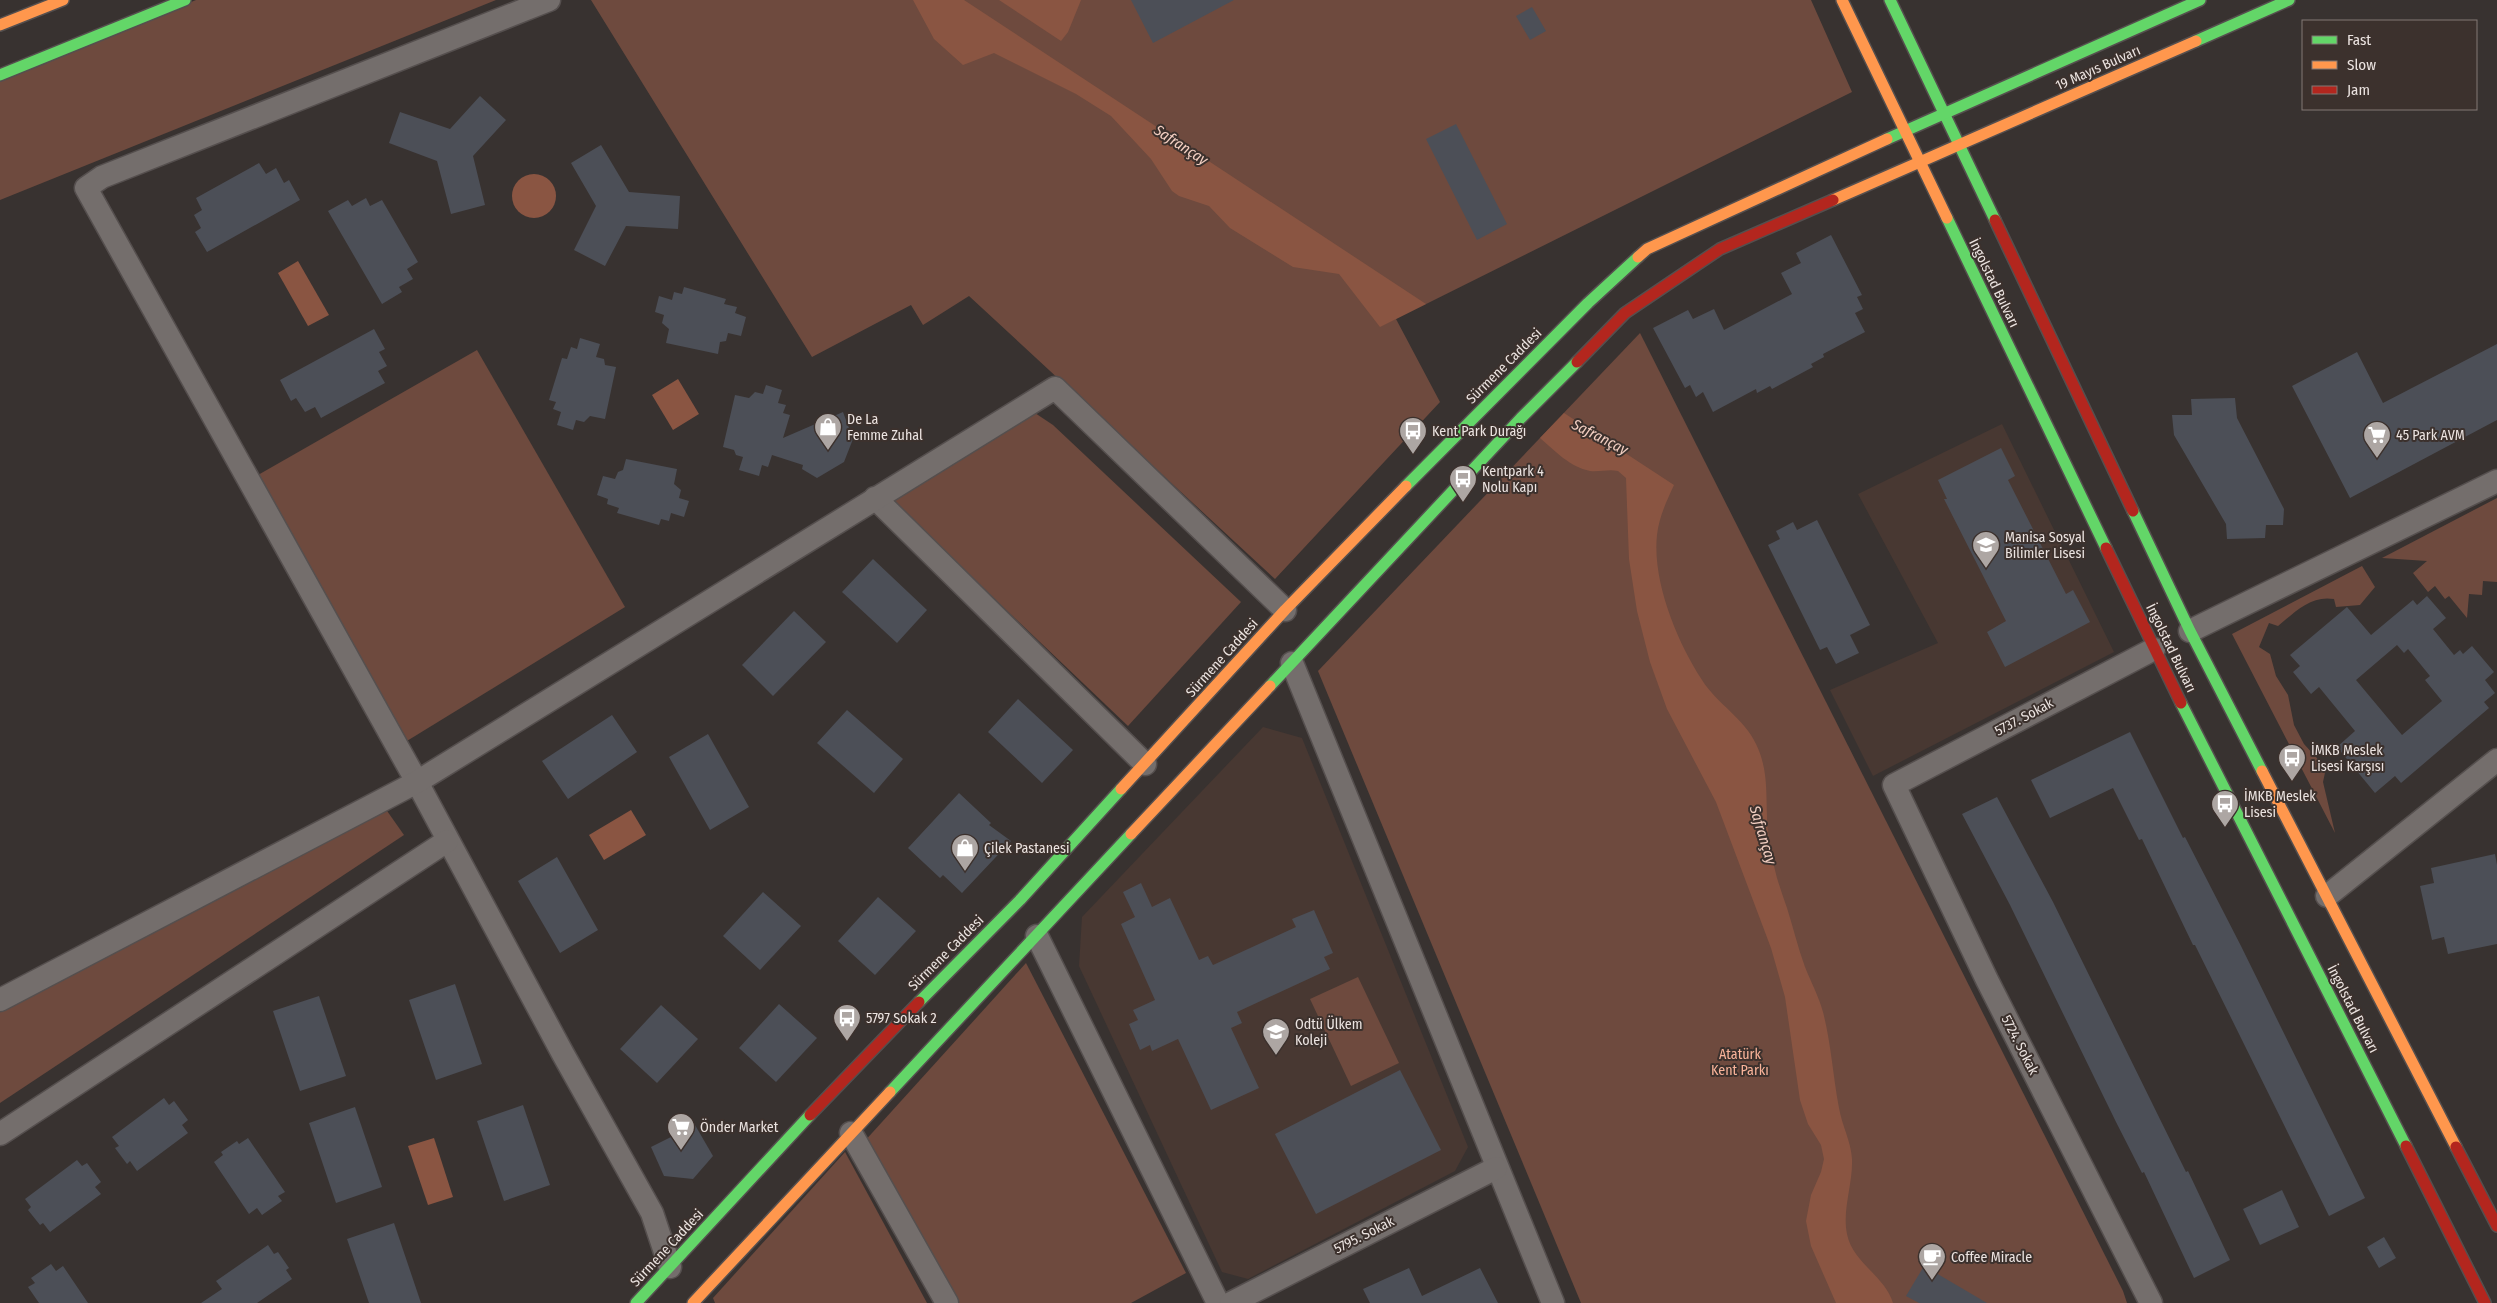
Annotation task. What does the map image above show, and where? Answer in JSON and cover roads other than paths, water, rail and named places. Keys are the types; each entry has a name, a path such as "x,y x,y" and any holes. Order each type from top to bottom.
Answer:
{"main road":[{"path":"0,25 63,0"},
{"path":"0,74 185,0"},
{"name":"İngolstad Bulvarı","path":"1842,0 2154,649 2485,1303"},
{"name":"İngolstad Bulvarı","path":"1890,0 1961,145 2190,631 2497,1226"},
{"name":"19 Mayıs Bulvarı","path":"1904,131 2200,0"},
{"name":"19 Mayıs Bulvarı","path":"1920,163 2289,0"},
{"name":"Sürmene Caddesi","path":"636,1303 672,1271 840,1082 1022,905 1145,764 1260,647 1286,610 1499,397 1588,303 1648,249 1904,131"},
{"path":"690,1301 850,1133 1518,415 1625,313 1720,249 1920,163"}],"street":[{"path":"549,0 102,177 86,188 417,782 652,1213 672,1271"},
{"path":"0,1000 417,782 1055,388 1286,610"},
{"path":"2190,631 2497,481"},
{"path":"875,498 1145,764"},
{"name":"5737. Sokak","path":"1894,785 2154,649"},
{"path":"1285,666 1553,1303"},
{"path":"2327,896 2497,760"},
{"name":"5724. Sokak","path":"1894,785 1987,980 2151,1303"},
{"path":"0,1134 448,841"},
{"path":"1035,932 1218,1303"},
{"path":"850,1133 947,1303"},
{"name":"5795. Sokak","path":"1231,1303 1496,1168"}],"water":[{"name":"Safrançay","path":"913,0 964,0 1426,304 1380,327 1339,274 1293,267 1230,228 1209,206 1179,196 1172,191 1151,159 1111,116 1076,94 994,53 963,65 934,39"},
{"path":"999,0 1081,0 1068,32 1061,41"},
{"path":"530,174 538,174 550,180 556,196 550,212 538,218 530,218 518,212 512,200 512,192 518,180"},
{"path":"298,261 329,315 308,326 278,273"},
{"path":"678,379 699,414 673,430 652,395"},
{"name":"Safrançay","path":"1564,413 1674,485 1661,515 1657,535 1656,553 1662,591 1675,630 1693,665 1708,689 1745,726 1756,744 1763,762 1766,780 1769,841 1774,866 1802,960 1823,1012 1839,1108 1851,1152 1852,1168 1846,1216 1847,1234 1855,1253 1883,1285 1893,1303 1836,1303 1811,1246 1806,1221 1811,1195 1821,1172 1824,1159 1821,1145 1808,1124 1800,1100 1785,997 1771,948 1716,802 1667,709 1650,662 1637,611 1629,559 1626,478 1618,471 1590,471 1576,466 1563,458 1540,438"},
{"path":"631,810 646,835 604,860 589,835"},
{"path":"434,1138 453,1197 428,1205 408,1146"}],"place":[{"name":"De La Femme Zuhal","path":"828,451"},
{"name":"Kent Park Durağı","path":"1413,455"},
{"name":"45 Park AVM","path":"2377,459"},
{"name":"Kentpark 4 Nolu Kapı","path":"1463,503"},
{"name":"Manisa Sosyal Bilimler Lisesi","path":"1986,569"},
{"name":"İMKB Meslek Lisesi Karşısı","path":"2292,782"},
{"name":"İMKB Meslek Lisesi","path":"2225,828"},
{"name":"Çilek Pastanesi","path":"965,872"},
{"name":"5797 Sokak 2","path":"847,1042"},
{"name":"Odtü Ülkem Koleji","path":"1276,1056"},
{"name":"Önder Market","path":"681,1151"},
{"name":"Coffee Miracle","path":"1932,1281"}],"park label":[{"name":"Atatürk Kent Parkı","path":"1740,1062"}]}
